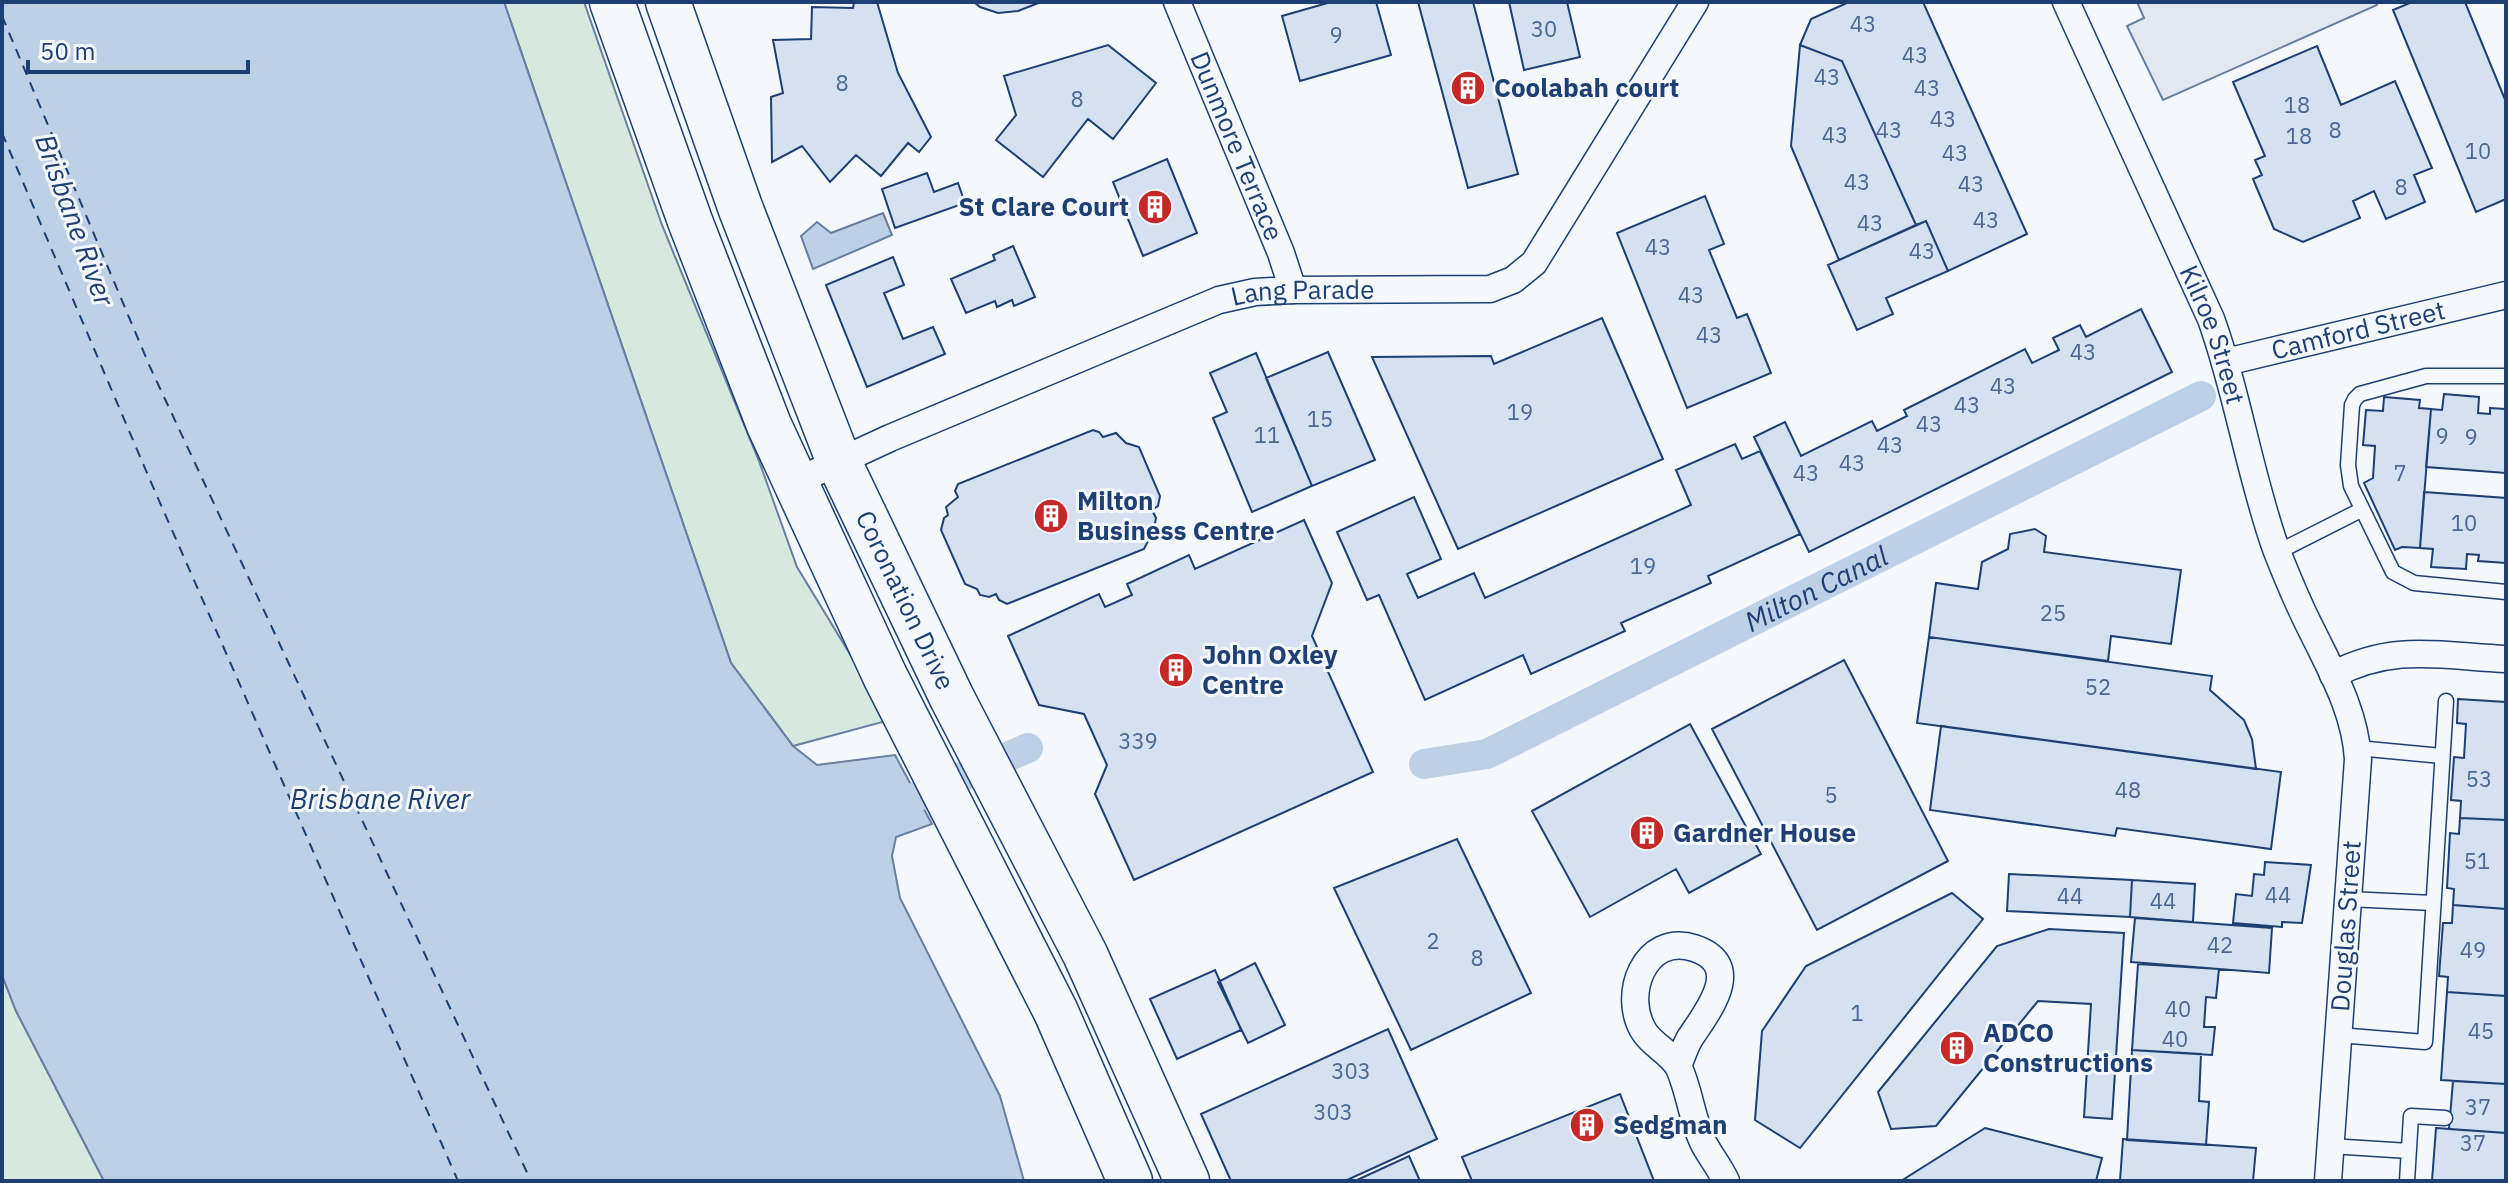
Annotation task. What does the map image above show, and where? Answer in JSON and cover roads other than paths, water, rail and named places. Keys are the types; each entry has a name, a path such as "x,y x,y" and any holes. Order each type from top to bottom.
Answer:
{"highway":[{"name":"Coronation Drive","path":"612,2 690,221 769,425 843,589 1056,1012 1130,1181"},
{"name":"Coronation Drive","path":"668,2 740,207 839,462 971,734 1085,954 1187,1181"}],"street":[{"name":"Dunmore Terrace","path":"1177,2 1281,253 1293,290"},
{"name":"Lang Parade","path":"795,482 890,438 1219,300 1255,292 1293,290 1490,289 1501,286 1523,274 1534,263 1695,2"},
{"name":"Kilroe Street","path":"2066,2 2211,319 2226,362 2249,461 2278,552 2333,675"},
{"name":"Camford Street","path":"2226,362 2501,298"},
{"path":"2333,675 2367,659 2391,654 2506,659"},
{"name":"Douglas Street","path":"2328,1181 2357,748 2349,708 2333,675"},
{"path":"1678,1066 1704,1144 1726,1181"}],"lane":[{"path":"2506,376 2426,376 2360,394 2352,405 2348,465 2351,486 2361,510 2393,572 2414,583 2506,592"},
{"path":"2278,552 2361,510"},
{"path":"2338,1035 2425,1042 2446,701"},
{"path":"2357,748 2442,756"},
{"path":"2348,899 2433,903"},
{"path":"2407,1181 2411,1116 2445,1118"},
{"path":"2330,1146 2409,1151"}],"water":[{"name":"Brisbane River","path":"2,2 504,2 731,663 793,746 817,765 895,755 932,824 896,837 892,856 900,898 1000,1096 1024,1181 104,1181 16,1011 2,975"},
{"path":"883,213 892,235 813,269 801,236 817,222 831,233"}],"waterway":[{"name":"Milton Canal","path":"1424,764 1487,754 2201,396"},
{"name":"Milton Canal","path":"918,796 1028,748"}],"place":[{"name":"Coolabah court","path":"1468,88"},
{"name":"St Clare Court","path":"1155,207"},
{"name":"Milton Business Centre","path":"1051,516"},
{"name":"John Oxley Centre","path":"1176,670"},
{"name":"Gardner House","path":"1647,833"},
{"name":"ADCO Constructions","path":"1957,1048"},
{"name":"Sedgman","path":"1587,1125"}]}
